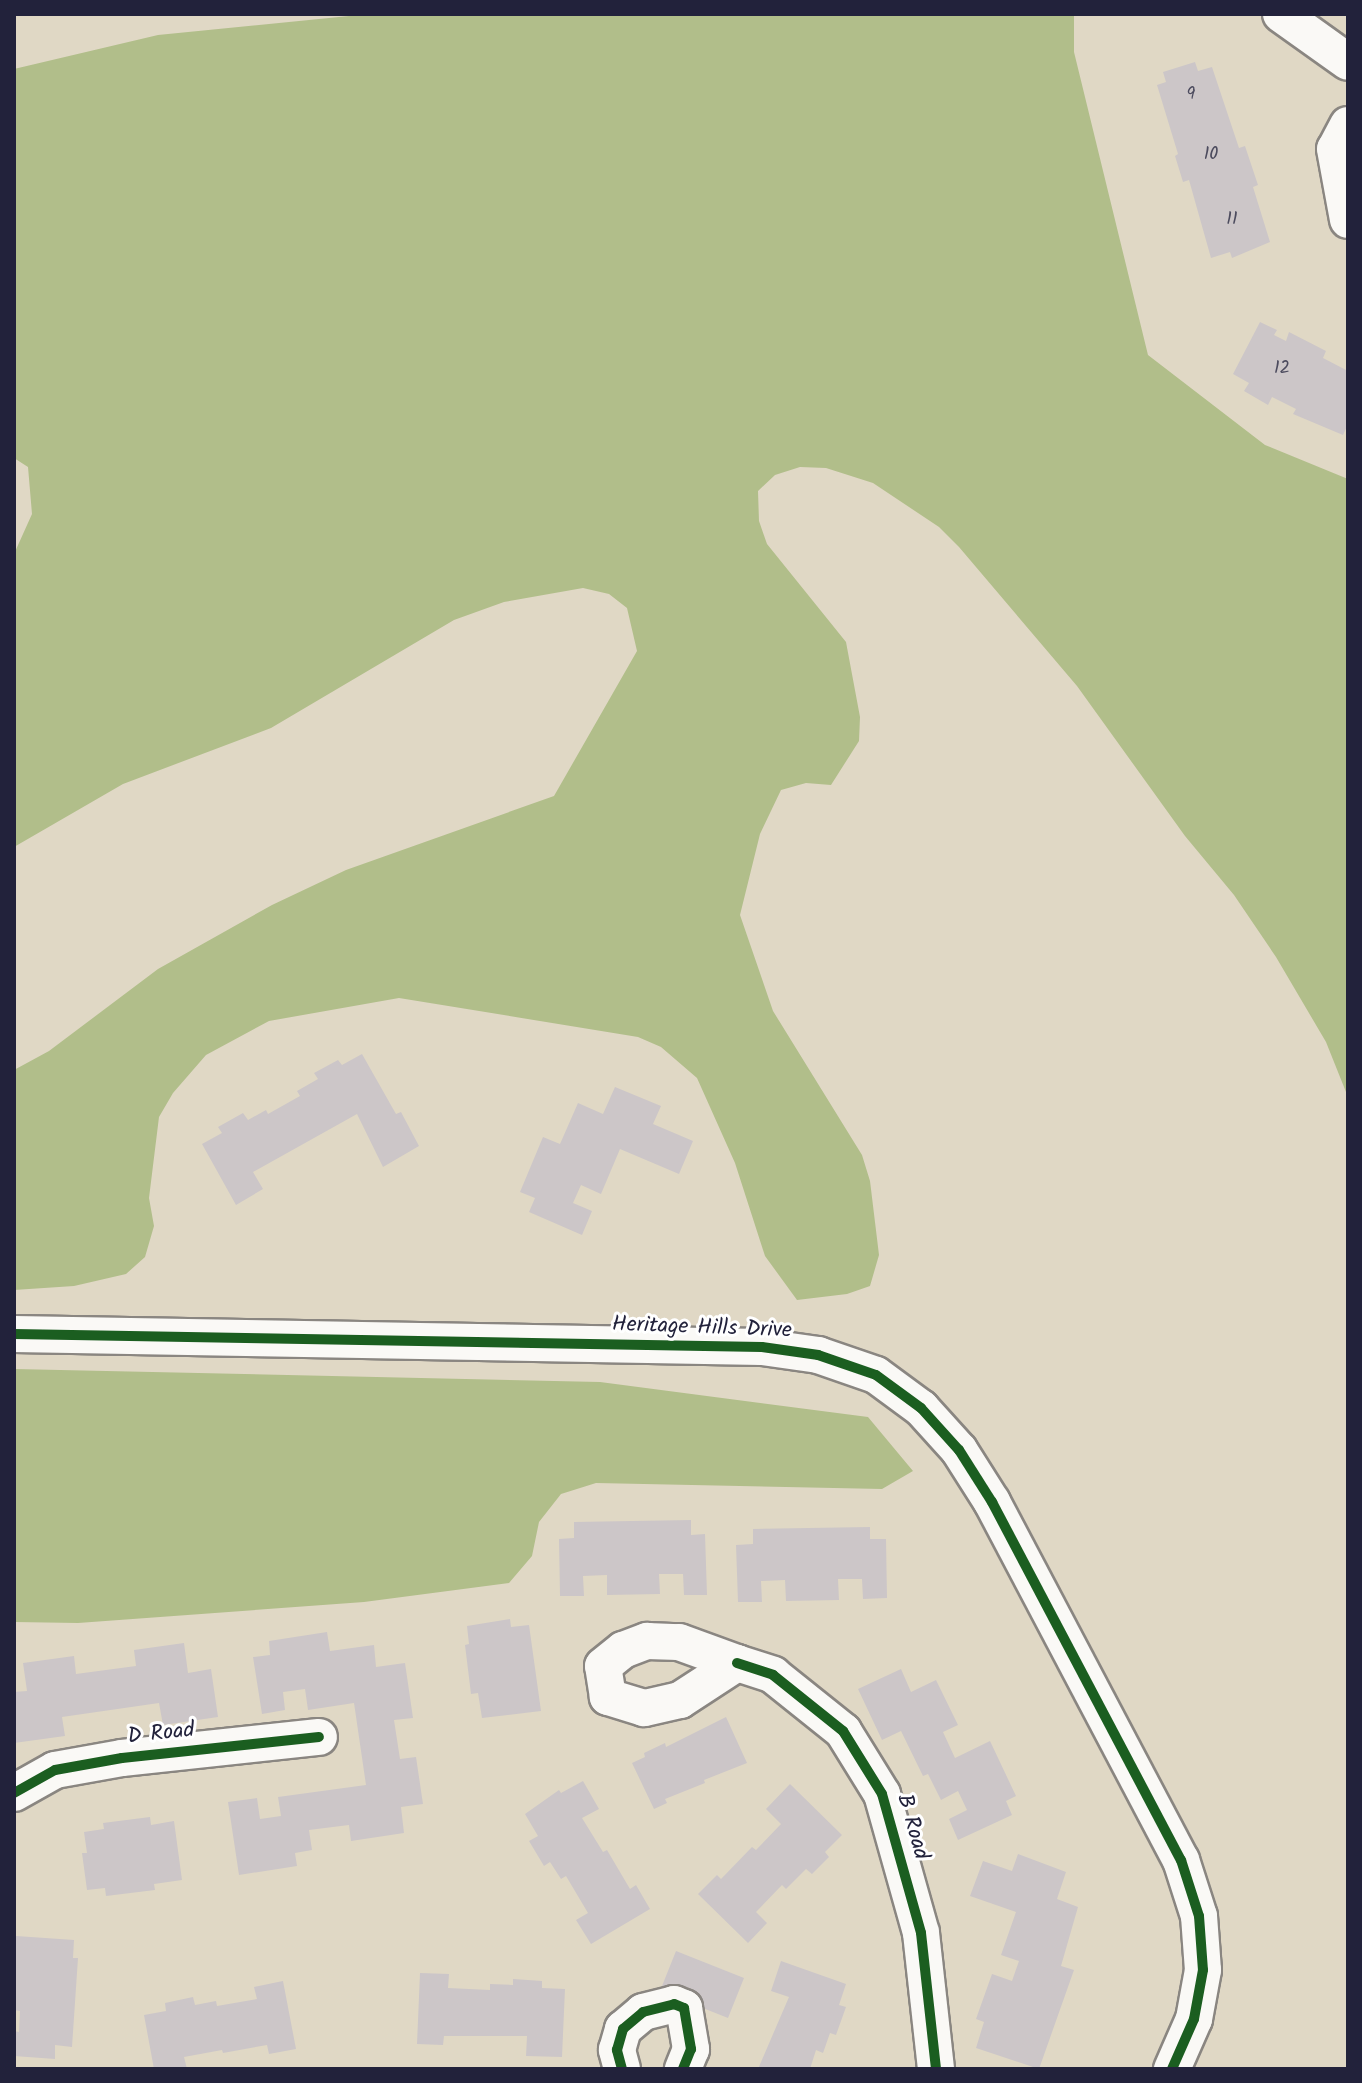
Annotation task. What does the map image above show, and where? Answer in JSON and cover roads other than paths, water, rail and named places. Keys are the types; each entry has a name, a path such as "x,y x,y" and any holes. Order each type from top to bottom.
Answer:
{"street":[{"path":"1281,14 1348,62"},
{"path":"1348,125 1335,149 1348,220"},
{"name":"Heritage Hills Drive","path":"14,1334 762,1347 818,1355 876,1375 921,1408 959,1450 992,1502 1181,1860 1199,1916 1203,1970 1194,2019 1172,2069"},
{"name":"B Road","path":"737,1663 773,1675 843,1731 882,1794 921,1933 936,2069"},
{"name":"D Road","path":"14,1793 55,1770 122,1758 319,1737"},
{"path":"622,2069 617,2050 623,2029 643,2012 674,2004 684,2008 691,2049 683,2069"}]}
